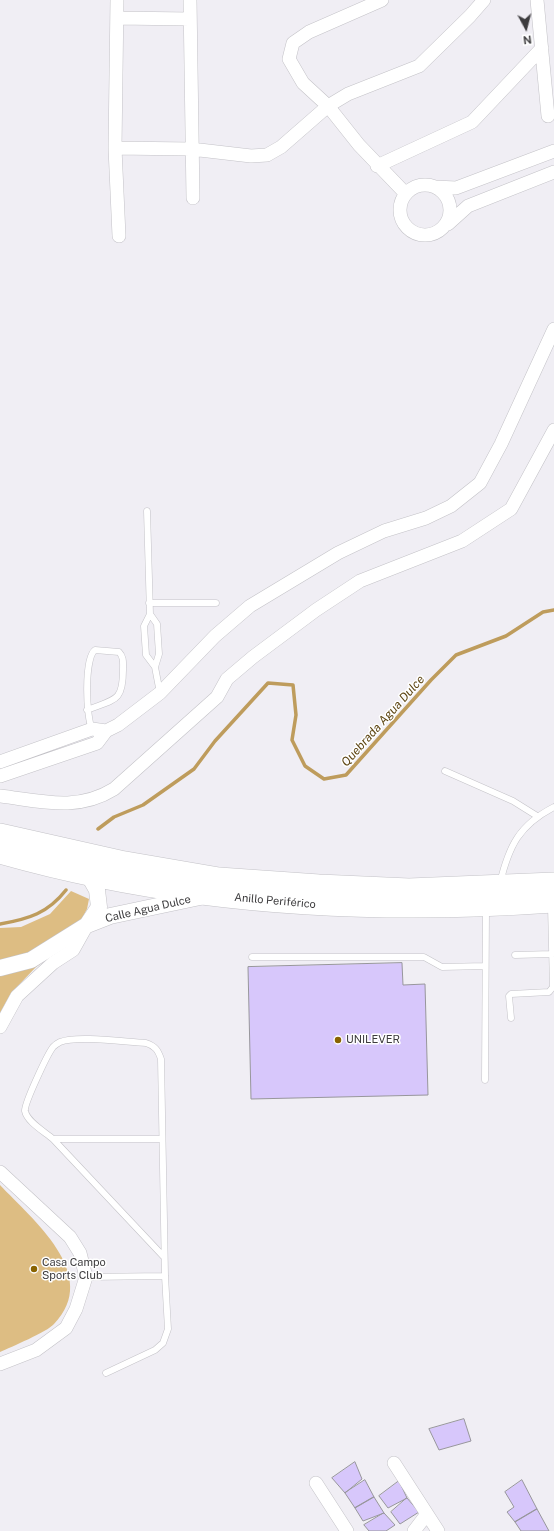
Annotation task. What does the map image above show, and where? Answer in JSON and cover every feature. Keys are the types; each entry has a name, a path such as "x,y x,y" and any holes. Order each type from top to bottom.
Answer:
{"highway":[{"name":"Anillo Periférico","path":"0,834 120,860 219,878 409,889 500,886 553,896"},
{"name":"Anillo Periférico","path":"0,853 89,876 210,895 315,905 409,908 486,906 553,896"}],"street":[{"path":"117,0 114,148 119,236"},
{"path":"190,0 191,150 193,198"},
{"path":"382,0 309,32 293,43 289,59 304,83 328,106 377,166 406,194"},
{"path":"114,148 191,150 251,156 267,154 280,147 328,106 348,94 419,66 470,16 484,0"},
{"path":"537,0 548,116"},
{"path":"117,18 190,19"},
{"path":"377,166 472,122 542,48"},
{"path":"554,151 456,188 435,187 425,184 418,186 406,194 400,209 404,224 417,234 433,234 468,206 554,172"},
{"path":"435,187 445,194 450,201 451,210 446,225"},
{"path":"0,776 97,743 106,731 118,725 160,693 215,636 250,606 338,553 384,531 426,518 451,506 480,483 501,444 554,329"},
{"path":"0,796 63,804 76,803 102,796 114,789 217,697 227,679 316,610 360,581 462,541 511,509 554,430"},
{"path":"0,762 92,729 106,731"},
{"name":"Calle Agua Dulce","path":"0,1027 17,996 53,963 73,950 87,924 99,907 97,890 89,876"},
{"name":"Calle Agua Dulce","path":"87,924 132,910 210,895"},
{"path":"0,968 31,960 87,924"},
{"path":"0,1172 70,1238 80,1253 86,1277 76,1309 66,1328 36,1350 0,1364"},
{"path":"394,1463 438,1531"},
{"path":"316,1483 347,1531"},
{"path":"414,1531 427,1514"}],"lane":[{"path":"147,511 149,603 150,614 157,624 159,654 155,667 160,693"},
{"path":"149,603 216,603"},
{"path":"150,614 144,626 146,656 155,667"},
{"path":"87,710 113,700 120,694 123,688 123,658 119,652 95,650 91,653 89,658 87,710 92,729"},
{"path":"445,772 513,801 537,816"},
{"path":"500,886 506,859 519,835 537,816 554,807"},
{"path":"511,1018 509,996 511,994 549,992 552,990 553,896"},
{"path":"485,1080 486,906"},
{"path":"515,956 552,954"},
{"path":"252,957 424,957 442,967 485,966"},
{"path":"106,1373 155,1350 163,1343 168,1329 164,1257 161,1059 158,1050 153,1045 146,1043 81,1039 60,1042 53,1046 25,1105 25,1113 32,1122 53,1139 164,1257"},
{"path":"53,1139 162,1139"},
{"path":"86,1277 165,1276"}],"shaded area":[{"path":"71,891 89,899 87,909 69,943 36,967 11,993 0,1013 0,928 21,927 50,914"},
{"name":"Casa Campo Sports Club","path":"0,1185 29,1214 57,1249 66,1267 70,1286 67,1305 54,1324 37,1335 0,1352"}],"building":[{"name":"UNILEVER","path":"402,963 403,985 425,984 428,1095 251,1099 248,967"},
{"path":"464,1419 471,1441 439,1450 429,1429"},
{"path":"355,1462 362,1479 345,1493 332,1478"},
{"path":"365,1480 374,1497 355,1508 345,1493"},
{"path":"522,1480 537,1509 515,1522 507,1512 514,1507 505,1492"},
{"path":"399,1481 407,1498 388,1508 379,1496"},
{"path":"374,1497 384,1513 363,1521 355,1508"},
{"path":"407,1498 419,1512 400,1524 391,1512"},
{"path":"537,1509 549,1531 521,1531 515,1522"},
{"path":"384,1513 395,1525 386,1531 369,1531 364,1525"}],"waterway":[{"name":"Quebrada Agua Dulce","path":"98,829 114,817 143,805 194,769 215,741 268,683 293,685 296,715 292,740 305,766 324,779 346,775 431,680 456,655 506,636 543,612 554,610"},
{"name":"Quebrada Agua Dulce","path":"0,924 20,920 45,910 66,890"}],"place":[{"name":"UNILEVER","path":"338,1040"},
{"name":"Casa Campo Sports Club","path":"34,1269"}]}
